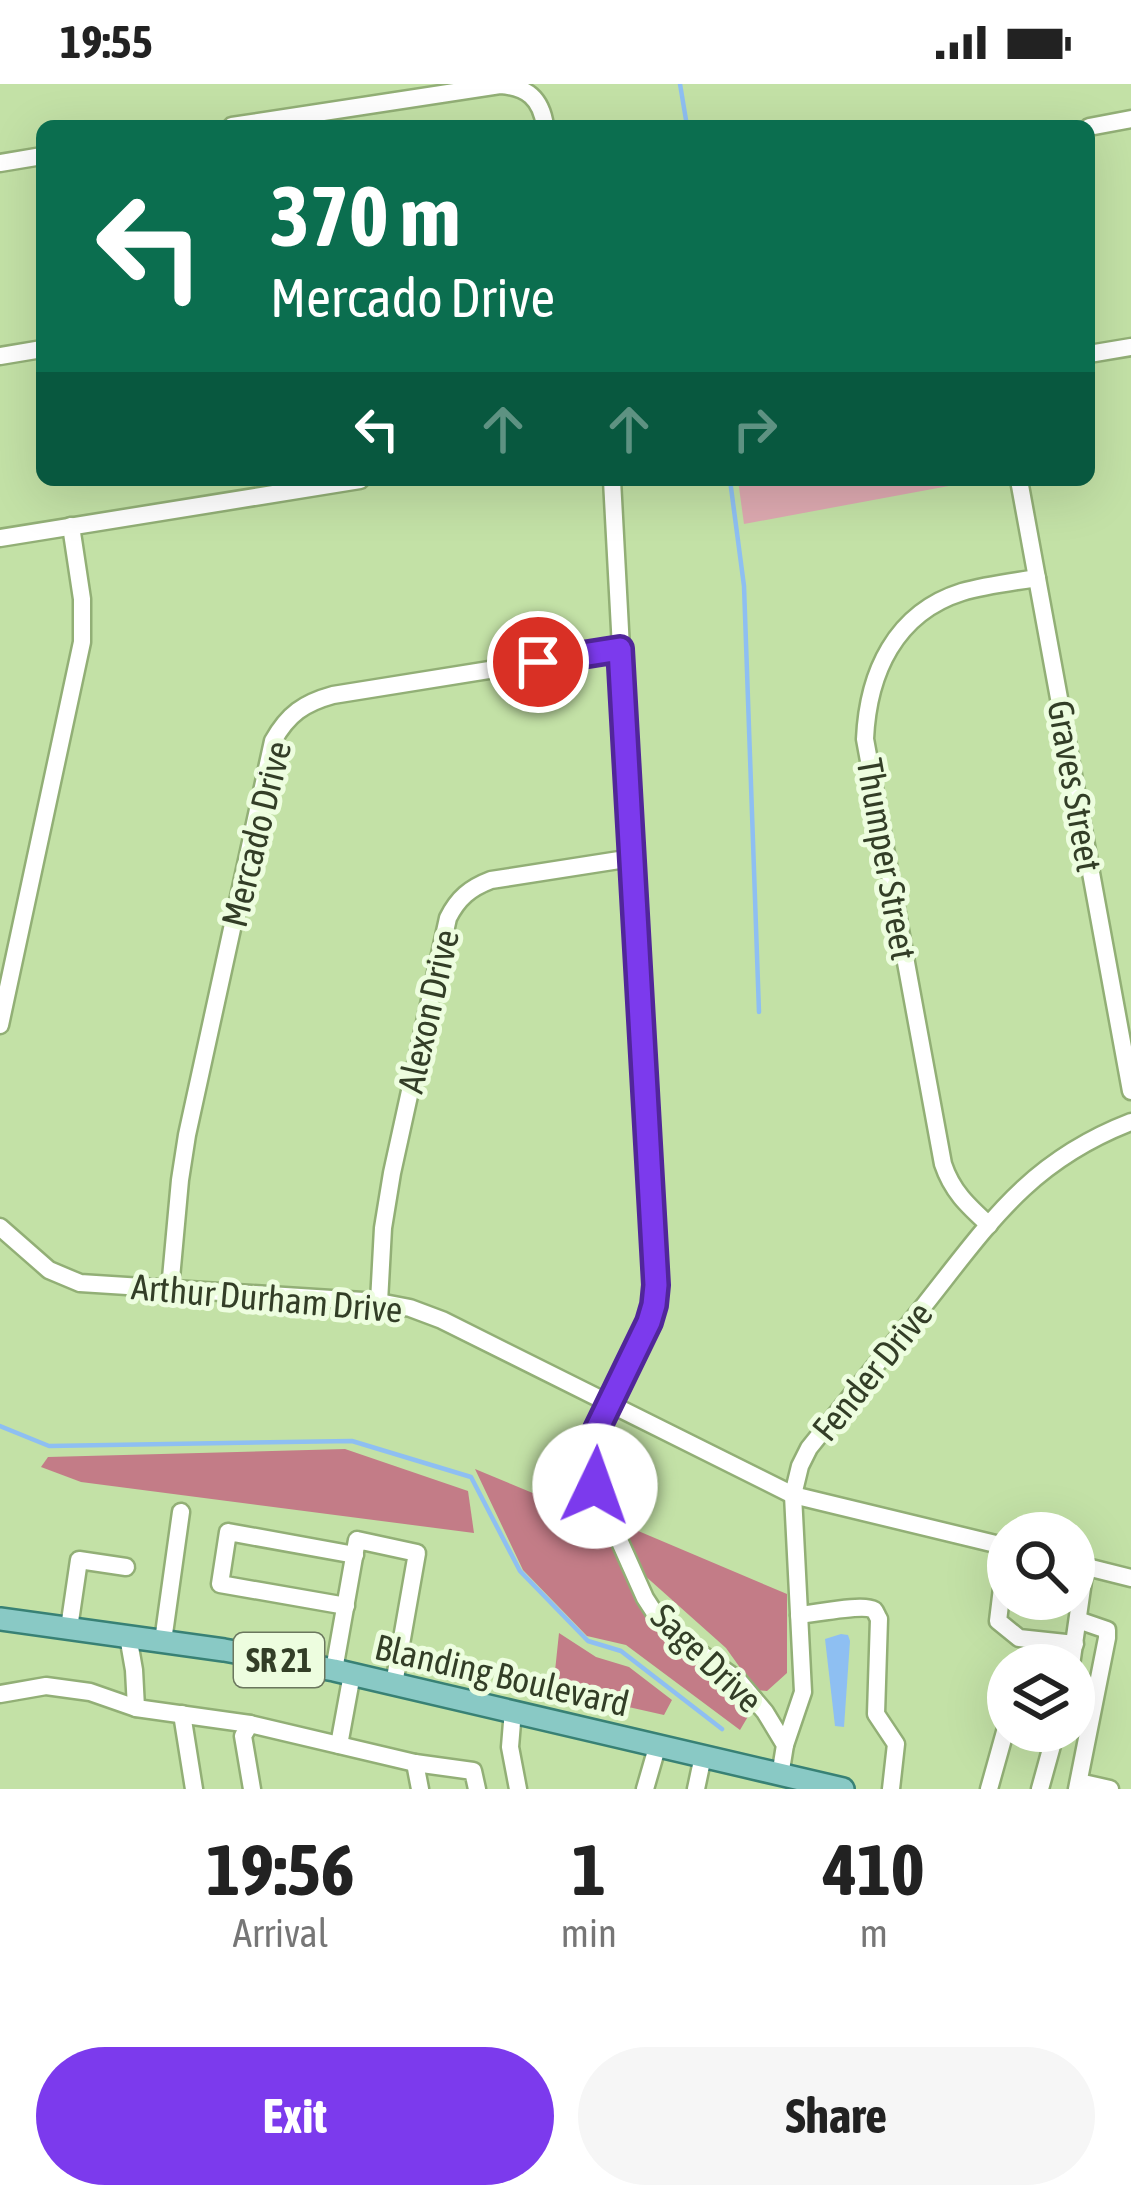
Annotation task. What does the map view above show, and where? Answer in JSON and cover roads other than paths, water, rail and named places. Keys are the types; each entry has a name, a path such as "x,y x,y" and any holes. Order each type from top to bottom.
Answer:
{"main road":[{"name":"Blanding Boulevard","path":"0,1619 343,1672 843,1789"}],"street":[{"path":"260,120 388,92 500,85 529,92 539,103 543,120"},
{"path":"1095,126 1131,119"},
{"path":"0,163 36,157"},
{"path":"1095,354 1131,347"},
{"path":"0,356 36,350"},
{"path":"0,538 321,486"},
{"name":"Sage Drive","path":"612,486 656,1285 649,1322 597,1429 592,1452 595,1486 658,1618 738,1680 766,1712 785,1745 781,1776"},
{"name":"Graves Street","path":"1020,486 1131,1091"},
{"path":"0,1025 82,641 82,599 71,526"},
{"name":"Thumper Street","path":"988,1225 960,1199 943,1164 866,739 866,707 886,652 922,612 963,592 1037,578"},
{"name":"Mercado Drive","path":"170,1289 188,1135 273,741 283,723 294,710 333,694 620,649"},
{"name":"Alexon Drive","path":"379,1302 392,1173 448,918 456,903 475,886 491,880 632,858"},
{"name":"Fender Drive","path":"785,1745 803,1692 793,1495 809,1448 988,1225 1032,1179 1062,1155 1131,1122"},
{"name":"Arthur Durham Drive","path":"0,1227 49,1270 80,1283 379,1302 410,1308 793,1495 987,1542"},
{"path":"163,1641 182,1512"},
{"path":"346,1606 220,1584 228,1532 355,1555"},
{"path":"339,1745 346,1606 357,1540 417,1553 394,1684"},
{"path":"69,1628 80,1561 126,1568"},
{"path":"1095,1569 1131,1578"},
{"path":"799,1615 866,1608 877,1613 876,1714 896,1744 891,1789"},
{"path":"998,1620 1019,1638 1075,1643 1078,1620 1107,1630 1078,1785 1110,1789"},
{"path":"128,1636 136,1708"},
{"path":"0,1694 46,1686 90,1692 136,1708 250,1724 473,1771 477,1789"},
{"path":"513,1711 510,1747 518,1789"},
{"path":"182,1714 194,1789"},
{"path":"250,1724 243,1736 252,1789"},
{"path":"646,1789 658,1744"},
{"path":"988,1789 999,1752"},
{"path":"1040,1789 1050,1752"},
{"path":"696,1789 703,1756"},
{"path":"415,1762 420,1789"}],"water":[{"path":"841,1634 850,1641 844,1727 835,1726 825,1639"}],"waterway":[{"path":"680,84 686,120"},
{"path":"731,486 744,586 759,1012"},
{"path":"0,1426 49,1446 352,1441 471,1477 520,1571 588,1641 621,1651 722,1729"}]}
